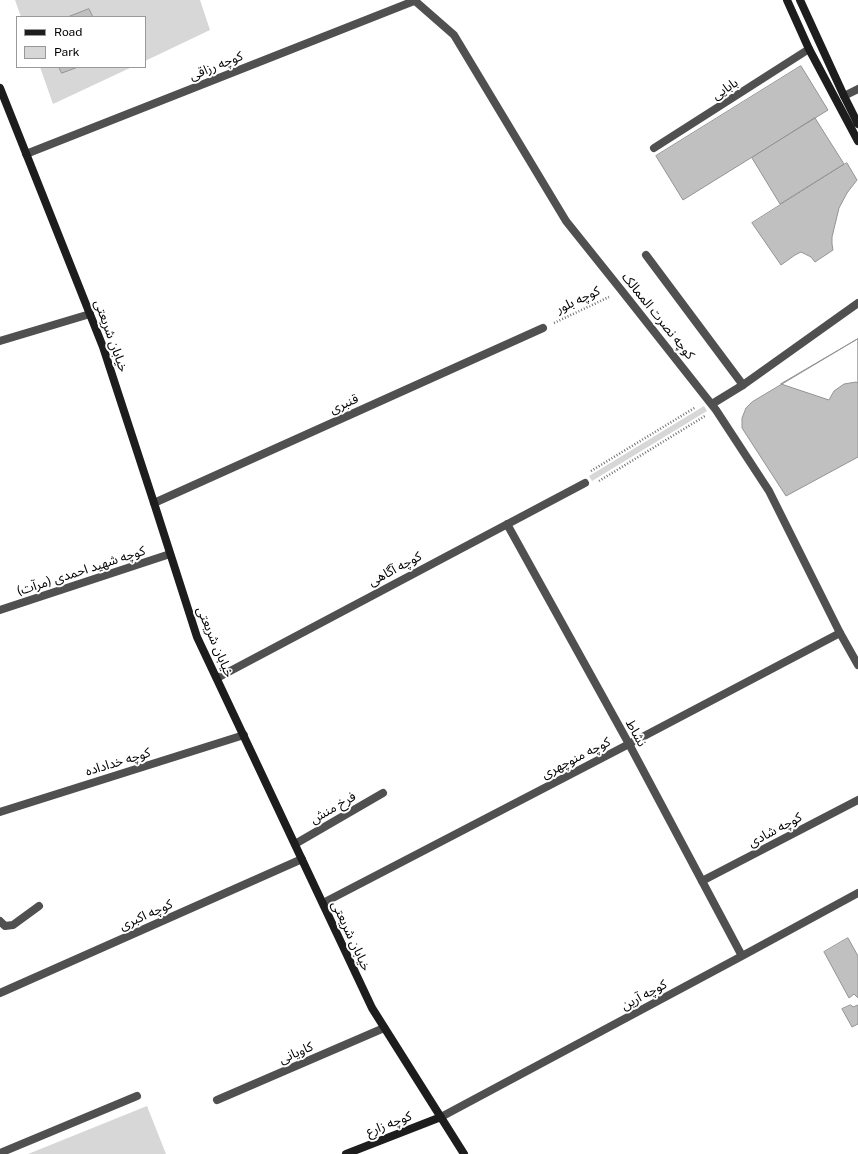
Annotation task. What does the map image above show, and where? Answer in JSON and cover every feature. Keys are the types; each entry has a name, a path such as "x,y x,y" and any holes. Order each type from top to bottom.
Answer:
{"main road":[{"path":"786,0 809,49 858,141"},
{"path":"800,0 858,124"},
{"name":"خیابان شریعتی","path":"0,88 3,106 26,154 103,347 197,637 372,1008 464,1154"},
{"name":"کوچه زارع","path":"346,1154 441,1117"}],"street":[{"name":"کوچه رزاقی","path":"26,154 414,0"},
{"name":"کوچه نصرت الممالک","path":"414,0 454,35 566,221 712,405 769,491 840,633 858,665"},
{"name":"بابایی","path":"654,148 809,49"},
{"path":"844,96 858,89"},
{"path":"646,255 743,385"},
{"path":"712,405 858,304"},
{"path":"0,341 90,314"},
{"name":"قنبری","path":"154,503 543,328"},
{"name":"کوچه آگاهی","path":"217,678 585,482"},
{"name":"نشاط","path":"507,524 629,744 742,956"},
{"name":"کوچه شهید احمدی (مرآت)","path":"0,610 170,554"},
{"name":"کوچه منوچهری","path":"323,903 840,633"},
{"name":"کوچه خداداده","path":"0,812 244,735"},
{"name":"فرخ منش","path":"295,844 383,793"},
{"name":"کوچه شادی","path":"702,882 858,800"},
{"name":"کوچه اکبری","path":"0,993 302,859"},
{"name":"کوچه آرین","path":"441,1117 858,893"},
{"path":"0,921 5,926 12,925 39,906"},
{"name":"کاویانی","path":"216,1100 384,1028"},
{"path":"0,1153 137,1096"}],"path":[{"name":"کوچه بلور","path":"543,328 622,291"},
{"path":"712,405 591,486 585,482 586,475 712,405"}],"green space":[{"path":"15,0 200,0 210,30 146,61 146,16 21,16"},
{"path":"40,68 130,68 53,104"},
{"path":"704,406 707,411 592,481 589,476"},
{"path":"147,1106 166,1154 28,1154"}],"building":[{"path":"89,9 92,16 71,16"},
{"path":"801,66 828,110 683,200 656,156"},
{"path":"60,68 75,68 62,73"},
{"path":"815,118 844,164 780,204 752,158"},
{"path":"847,163 857,180 847,193 839,208 832,237 833,250 815,262 811,257 801,252 781,265 752,223"},
{"path":"858,339 858,383 844,384 834,391 829,400 781,384"},
{"path":"858,339 858,457 786,496 742,428 742,418 746,408 752,402"},
{"path":"848,938 858,956 858,998 854,994 849,998 824,952"},
{"path":"851,1005 853,1007 858,1005 858,1024 852,1027 842,1009"}]}
